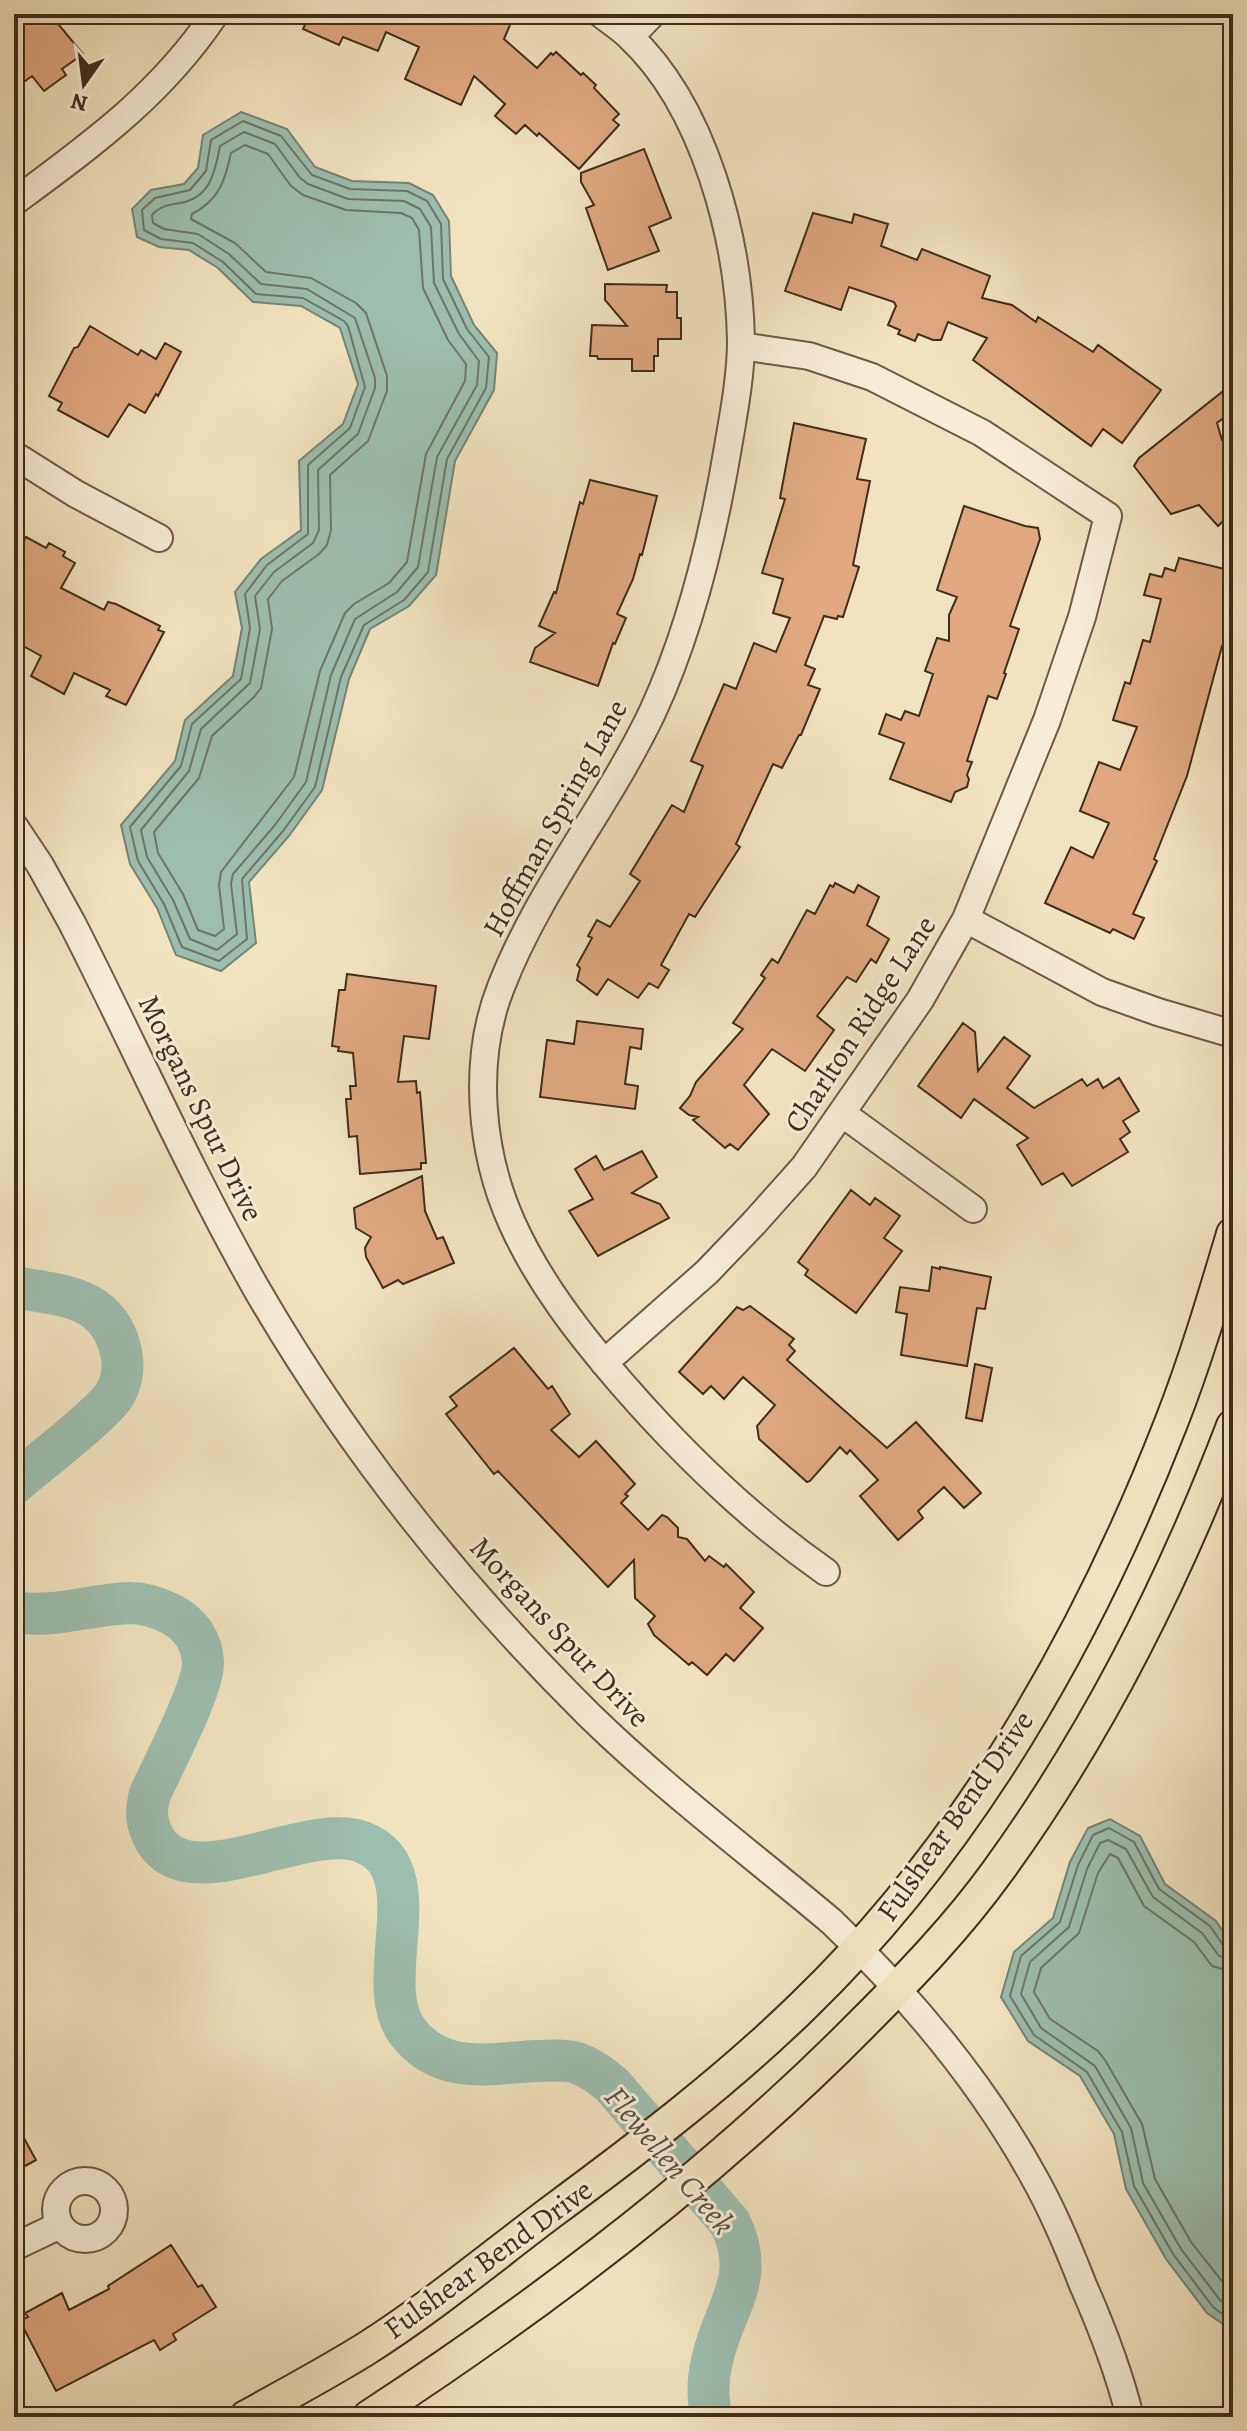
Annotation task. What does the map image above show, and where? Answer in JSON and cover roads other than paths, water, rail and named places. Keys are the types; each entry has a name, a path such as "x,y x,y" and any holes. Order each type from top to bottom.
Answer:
{"main road":[{"name":"Fulshear Bend Drive","path":"246,2417 367,2348 593,2181 722,2080 805,2005 905,1894 968,1809 1053,1674 1084,1615 1146,1484 1172,1420 1233,1234"},
{"name":"Fulshear Bend Drive","path":"369,2417 473,2348 633,2228 759,2123 896,1989 997,1873 1089,1731 1171,1571 1233,1426"}],"street":[{"path":"14,202 114,127 194,45 215,14"},
{"name":"Hoffman Spring Lane","path":"601,14 630,37 664,77 690,122 713,177 738,291 741,346 723,478 706,556 679,645 652,712 528,926 499,991 487,1044 483,1098 491,1160 510,1220 540,1279 604,1363 657,1424 734,1499 777,1538 826,1572"},
{"path":"630,37 652,14"},
{"name":"Charlton Ridge Lane","path":"604,1363 707,1272 804,1167 920,1000 966,919 1047,720 1082,617 1108,516 982,433 872,377 809,356 741,346"},
{"path":"14,455 76,494 159,538"},
{"name":"Morgans Spur Drive","path":"14,826 72,923 256,1288 385,1481 472,1589 590,1715 644,1765 859,1948 982,2094 1036,2181 1103,2332 1130,2417"},
{"path":"966,919 1102,992 1233,1034"},
{"path":"843,1114 973,1209"},
{"path":"14,2247 60,2225"}],"water":[{"path":"241,112 287,129 315,167 352,181 409,183 433,195 449,221 451,276 474,325 497,353 494,390 455,461 436,575 409,606 370,629 349,679 322,790 289,836 249,882 256,943 221,971 176,955 157,908 130,864 121,825 175,761 185,720 233,676 242,628 235,592 261,559 301,530 299,461 343,424 358,384 340,328 301,306 253,302 218,268 189,250 159,247 137,237 132,209 151,190 184,184 198,168 203,135"},
{"path":"1110,1819 1140,1836 1165,1884 1216,1921 1233,1947 1233,2331 1207,2313 1166,2259 1126,2189 1114,2134 1080,2076 1028,2041 1001,1997 1014,1952 1053,1918 1070,1862 1088,1828"}],"waterway":[{"name":"Flewellen Creek","path":"14,1287 66,1296 94,1309 106,1319 115,1333 122,1366 119,1385 108,1403 14,1484"},
{"name":"Flewellen Creek","path":"14,1612 44,1614 135,1603 162,1610 184,1623 197,1640 203,1663 190,1709 150,1794 147,1817 155,1840 172,1856 195,1862 222,1861 311,1841 339,1838 362,1842 383,1856 394,1876 398,1900 394,1984 397,2010 407,2031 420,2045 434,2055 465,2064 572,2062 592,2070 613,2086 730,2223 738,2243 740,2277 709,2375 711,2417"}]}
